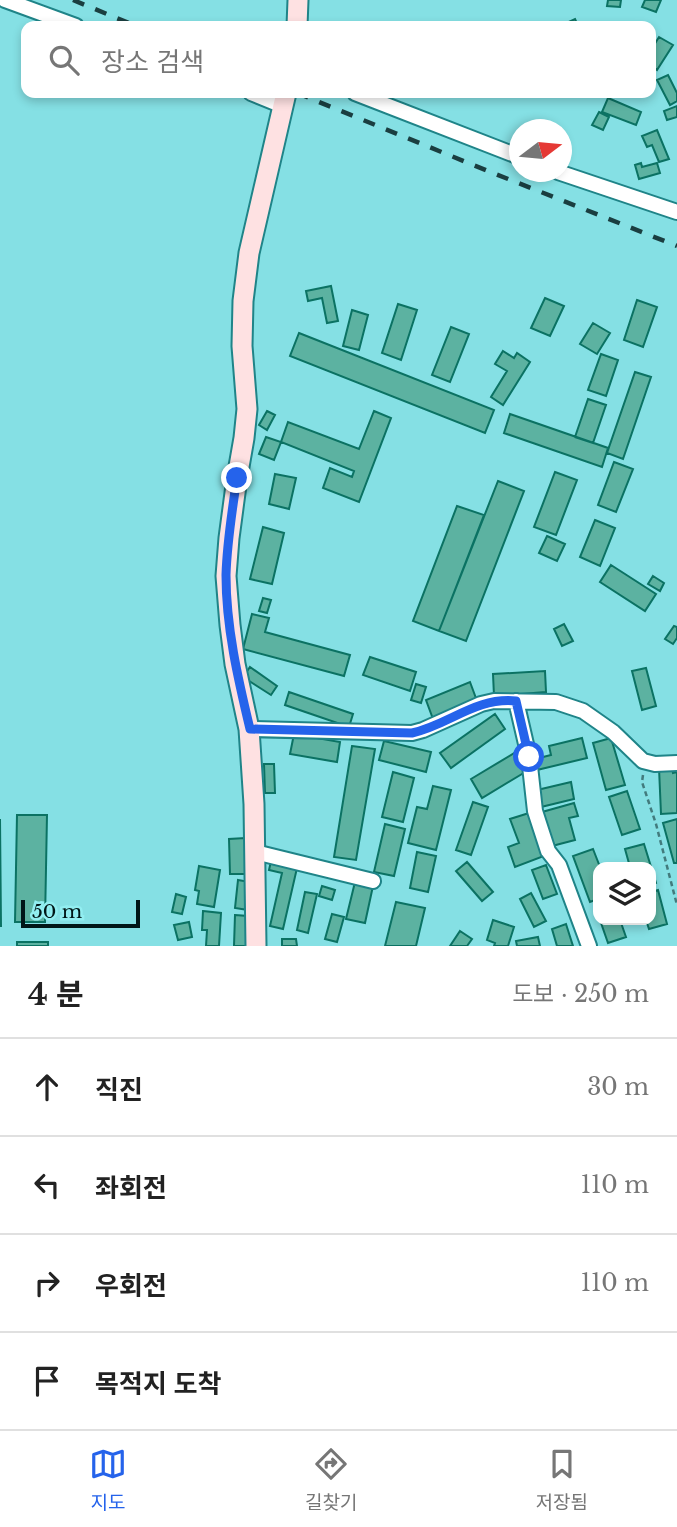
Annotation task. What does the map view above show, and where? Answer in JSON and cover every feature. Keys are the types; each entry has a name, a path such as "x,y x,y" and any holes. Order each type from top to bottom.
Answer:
{"street":[{"path":"5,0 62,21"},
{"path":"297,21 298,0"},
{"path":"368,98 509,153"},
{"path":"256,946 250,729 235,664 226,576 247,410 242,346 243,301 249,253 285,100"},
{"path":"572,177 677,212"},
{"path":"250,729 412,733 494,701 556,702 583,711 613,732 643,761 677,764"},
{"path":"516,701 529,757 534,811 548,851 559,865 589,946"},
{"path":"255,852 373,881"}],"path":[{"path":"643,761 642,782 677,905"}],"building":[{"path":"608,0 621,0 620,7 607,6"},
{"path":"645,0 661,0 656,12 642,7"},
{"path":"659,37 673,45 657,70 656,69 656,42"},
{"path":"668,75 677,93 677,101 670,105 657,80"},
{"path":"608,98 641,112 636,125 602,112"},
{"path":"677,106 677,117 667,120 664,111"},
{"path":"599,112 609,117 603,130 592,125"},
{"path":"657,130 669,159 659,162 652,145 647,147 642,136"},
{"path":"641,163 642,167 657,163 660,173 639,179 635,165"},
{"path":"331,286 338,321 327,323 322,298 308,301 306,291"},
{"path":"545,298 564,306 550,336 531,328"},
{"path":"637,300 657,307 643,347 624,340"},
{"path":"398,304 417,310 401,360 382,353"},
{"path":"352,310 368,315 359,350 343,346"},
{"path":"593,323 610,333 597,354 580,344"},
{"path":"451,327 469,334 450,382 432,375"},
{"path":"299,333 494,410 485,433 290,356"},
{"path":"503,351 514,358 517,353 530,362 503,405 491,397 507,371 495,364"},
{"path":"601,354 618,360 606,396 588,390"},
{"path":"635,372 651,377 623,459 607,453"},
{"path":"588,399 606,405 593,443 575,437"},
{"path":"267,411 275,415 267,430 259,425"},
{"path":"374,411 391,418 359,502 323,488 330,468 352,477 354,471 281,442 288,422 359,449"},
{"path":"510,414 608,448 602,467 504,433"},
{"path":"266,437 281,442 274,460 259,454"},
{"path":"614,462 633,469 616,512 598,505"},
{"path":"555,472 577,480 556,535 534,527"},
{"path":"275,474 296,478 289,509 269,504"},
{"path":"498,481 524,491 466,641 439,631"},
{"path":"457,506 484,515 439,631 413,621"},
{"path":"595,520 615,528 600,566 580,557"},
{"path":"263,527 284,533 272,584 250,579"},
{"path":"547,536 565,544 557,561 539,553"},
{"path":"611,565 656,594 645,611 600,582"},
{"path":"653,576 664,583 660,591 648,584"},
{"path":"263,598 271,600 267,613 259,611"},
{"path":"252,614 269,618 265,632 350,655 344,676 243,649"},
{"path":"564,624 573,641 562,646 554,629"},
{"path":"674,626 677,627 677,638 673,644 665,639"},
{"path":"370,657 416,672 410,691 363,675"},
{"path":"250,667 277,686 271,695 243,677"},
{"path":"646,668 656,706 642,710 632,671"},
{"path":"545,671 546,692 494,696 493,674"},
{"path":"470,682 477,701 433,719 426,700"},
{"path":"416,684 426,687 421,703 411,700"},
{"path":"289,692 353,714 349,727 285,705"},
{"path":"495,714 505,729 451,768 440,753"},
{"path":"294,734 340,742 337,762 290,754"},
{"path":"582,738 587,758 537,770 535,759 551,755 549,746"},
{"path":"611,738 625,785 606,790 593,743"},
{"path":"384,741 431,752 426,772 379,760"},
{"path":"352,746 375,749 356,860 334,857"},
{"path":"516,752 527,771 482,798 471,779"},
{"path":"264,764 274,764 275,793 265,793"},
{"path":"659,768 672,768 673,773 677,772 677,813 661,814"},
{"path":"393,772 414,778 403,822 382,817"},
{"path":"571,782 574,799 541,807 537,790"},
{"path":"433,786 451,790 436,850 408,843 417,807 427,809"},
{"path":"627,791 640,829 622,835 609,797"},
{"path":"473,802 488,807 471,855 456,850"},
{"path":"574,803 578,816 569,818 575,840 552,846 542,812"},
{"path":"529,813 544,856 515,867 508,847 519,843 510,819"},
{"path":"17,815 47,815 45,922 15,922"},
{"path":"0,819 1,926 0,926"},
{"path":"677,819 677,863 674,863 663,823"},
{"path":"385,824 405,829 394,876 374,872"},
{"path":"245,838 245,874 230,874 229,839"},
{"path":"644,844 650,862 629,862 625,849"},
{"path":"593,849 598,862 593,862 593,901 590,902 573,856"},
{"path":"417,852 436,856 428,892 410,888"},
{"path":"271,861 297,868 283,929 270,926 282,873 269,870"},
{"path":"467,862 493,892 482,901 456,871"},
{"path":"546,865 557,894 543,899 532,870"},
{"path":"199,866 220,870 214,907 197,904 199,891 195,890"},
{"path":"238,880 250,882 248,910 235,908"},
{"path":"355,882 373,886 365,923 346,919"},
{"path":"322,886 335,890 332,900 319,896"},
{"path":"656,891 667,924 649,929 648,925 656,925"},
{"path":"305,892 317,894 308,933 297,930"},
{"path":"531,893 546,921 534,927 520,899"},
{"path":"176,894 186,897 182,914 172,912"},
{"path":"396,902 425,908 416,946 385,946"},
{"path":"203,911 221,913 219,946 206,946 207,930 202,930"},
{"path":"332,914 344,917 337,942 325,939"},
{"path":"235,915 248,916 247,946 234,946"},
{"path":"493,920 514,927 508,946 494,946 495,943 487,940"},
{"path":"189,922 192,937 178,940 174,925"},
{"path":"566,924 573,946 557,946 552,929"},
{"path":"602,925 622,925 626,937 608,943"},
{"path":"460,931 472,939 467,946 450,946"},
{"path":"538,937 540,946 517,946 516,941"},
{"path":"282,939 296,939 297,946 282,946"},
{"path":"17,942 48,942 48,946 17,946"}],"railway":[{"path":"73,0 124,21"},
{"path":"309,98 677,246"}],"route":[{"path":"237,478 226,576 235,664 250,729 412,733 481,704 516,701 529,757"}]}
